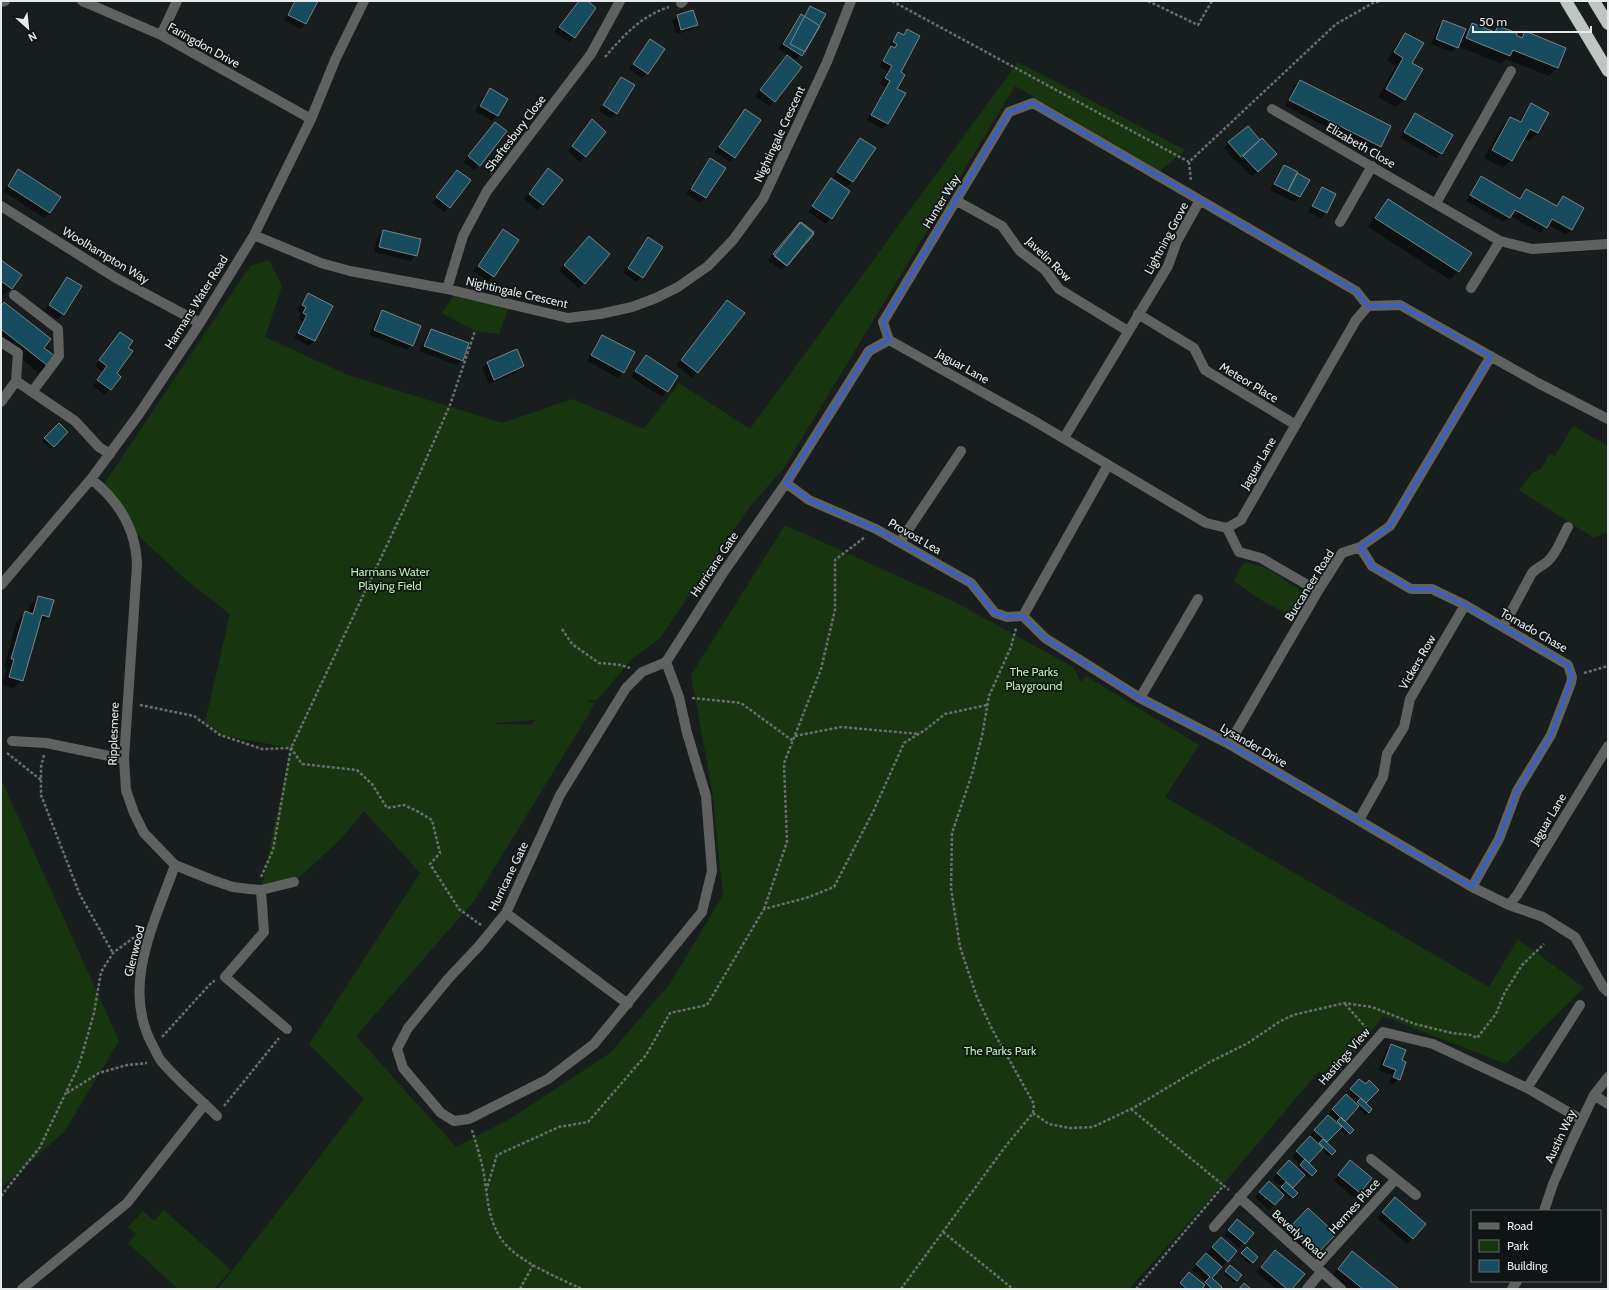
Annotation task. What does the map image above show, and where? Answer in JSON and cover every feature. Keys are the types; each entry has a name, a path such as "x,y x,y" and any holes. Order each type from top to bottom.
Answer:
{"highway":[{"path":"1566,1 1608,71"},
{"path":"1594,1 1608,24"}],"street":[{"path":"1,2 5,1"},
{"name":"Faringdon Drive","path":"82,1 161,35 311,119"},
{"path":"161,35 177,1"},
{"name":"Harmans Water Road","path":"1,585 91,479 110,454 139,414 200,323 254,235 311,119 336,58 364,1"},
{"name":"Shaftesbury Close","path":"447,289 463,236 487,191 587,60 620,1"},
{"name":"Nightingale Crescent","path":"254,235 321,263 350,272 447,289 568,318 600,314 632,307 656,298 678,287 708,266 733,240 763,199 827,62 851,1"},
{"path":"1436,203 1511,71"},
{"name":"Hunter Way","path":"889,340 884,322 1009,112 1033,103 1200,200"},
{"name":"Elizabeth Close","path":"1272,109 1500,241 1532,249 1608,244"},
{"path":"1340,222 1372,166"},
{"name":"Lightning Grove","path":"1064,438 1168,266 1177,241 1200,200 1356,291 1368,306"},
{"name":"Javelin Row","path":"957,201 1002,226 1020,251 1045,270 1060,289 1128,331"},
{"name":"Woolhampton Way","path":"1,206 116,278 200,323"},
{"path":"1471,288 1500,241"},
{"path":"14,295 58,329 59,356 32,392"},
{"path":"1368,306 1400,305 1538,383 1608,419"},
{"name":"Jaguar Lane","path":"889,340 1002,402 1206,523 1227,528 1241,520 1356,320 1368,306"},
{"name":"Meteor Place","path":"1138,314 1194,348 1205,370 1296,425"},
{"path":"786,483 869,352 889,340"},
{"path":"1,342 18,353 16,381 1,402"},
{"name":"Buccaneer Road","path":"1229,744 1318,591 1342,553 1360,547 1390,526 1492,356"},
{"path":"16,381 75,421 100,447 110,454"},
{"path":"900,542 961,451"},
{"path":"1023,616 1108,465"},
{"name":"Ripplesmere","path":"91,479 102,487 123,514 137,550 124,759 126,790 144,833 175,865 192,873 232,887 258,890 294,882"},
{"name":"Provost Lea","path":"786,483 809,500 876,529 971,583 995,613 1008,618 1023,616"},
{"name":"Hurricane Gate","path":"469,1120 454,1121 441,1113 403,1068 397,1049 408,1028 448,979 491,932 506,913 560,795 626,688 642,672 666,662 723,573 786,483"},
{"path":"1503,627 1532,572 1552,557 1568,527"},
{"path":"1227,528 1239,552 1261,558 1318,591"},
{"name":"Tornado Chase","path":"1360,547 1372,566 1411,589 1432,589 1465,605 1568,665 1572,677"},
{"path":"1140,698 1198,599"},
{"name":"Vickers Row","path":"1359,820 1383,777 1387,754 1404,727 1410,699 1465,605"},
{"name":"Lysander Drive","path":"1023,616 1045,638 1140,698 1229,744 1472,887 1509,905 1543,917 1575,937 1603,987 1608,992"},
{"path":"469,1120 548,1079 594,1044 702,912 712,871 706,796 687,733 679,697 666,662"},
{"path":"1472,887 1499,839 1517,791 1551,735 1572,677"},
{"path":"12,741 46,743 124,759"},
{"name":"Jaguar Lane","path":"1509,905 1608,746"},
{"name":"Glenwood","path":"175,865 147,940 139,978 142,1022 161,1061 217,1116"},
{"path":"258,890 264,932 225,977 287,1029"},
{"path":"506,913 628,1004"},
{"path":"1527,1088 1580,1005"},
{"name":"Hastings View","path":"1214,1227 1383,1032 1433,1044 1527,1088 1582,1120"},
{"name":"Austin Way","path":"1544,1210 1553,1184 1582,1120 1594,1095 1608,1077"},
{"path":"1594,1095 1608,1104"},
{"path":"22,1289 127,1203 205,1104"},
{"name":"Hermes Place","path":"1371,1159 1395,1180 1416,1195"},
{"name":"Hermes Place","path":"1307,1289 1318,1269 1395,1180"},
{"name":"Beverly Road","path":"1239,1198 1341,1289"}],"path":[{"path":"892,1 1189,162 1336,24 1372,3 1381,1"},
{"path":"1148,1 1198,25 1212,1"},
{"path":"587,60 598,65 627,32 655,11 682,2"},
{"path":"258,890 273,850 291,748 404,509 450,405 475,331"},
{"path":"486,1191 497,1155 559,1127 588,1122 646,1055 670,1013 707,1005 764,909 787,842 784,762 821,669 835,610 835,560 876,529"},
{"path":"901,1289 1005,1146 1033,1113 1034,1104 992,1029 978,997 960,947 951,888 952,833 972,774 982,736 989,696 1023,616"},
{"path":"562,629 572,644 599,663 622,665 642,672"},
{"path":"1572,677 1608,666"},
{"path":"679,697 741,703 793,741"},
{"path":"128,703 194,716 220,735 262,749 291,748"},
{"path":"764,909 806,898 834,887 873,812 904,743 919,734 945,714 987,705"},
{"path":"795,736 841,727 919,734"},
{"path":"46,743 41,767 41,795 80,894 113,953"},
{"path":"291,748 302,764 357,770 372,784 387,808 404,805 432,820 440,853 430,864 459,909 491,932"},
{"path":"1,749 41,780"},
{"path":"1,1196 40,1147 79,1065 94,1013 101,972 113,953 137,934"},
{"path":"1033,1113 1048,1124 1070,1128 1093,1127 1131,1109 1293,1015 1345,1003 1372,1007 1415,1024 1452,1033 1471,1035 1477,1038 1496,1014 1504,994 1522,965 1544,944"},
{"path":"153,1046 212,982 225,977"},
{"path":"1345,1003 1376,1039"},
{"path":"217,1116 287,1029"},
{"path":"66,1093 99,1072 127,1065 161,1061"},
{"path":"1131,1109 1239,1198"},
{"path":"469,1120 483,1169 488,1208 495,1228 508,1247 533,1265 582,1289"},
{"path":"1136,1289 1224,1185"},
{"path":"943,1232 1013,1289"},
{"path":"520,1289 533,1265"}],"highlighted area":[{"path":"1033,103 1356,291 1368,306 1400,305 1491,356 1390,526 1360,547 1372,566 1411,589 1432,589 1465,605 1568,665 1572,677 1551,735 1517,791 1499,839 1472,887 1229,744 1140,698 1045,638 1023,616 1007,617 995,613 971,583 876,529 809,500 786,483 869,351 889,340 883,322 1009,112"}],"green space":[{"path":"1018,62 1185,150 1160,171 1015,86 784,468 751,505 660,638 631,660 597,700 586,700 595,704 474,901 356,1036 456,1147 510,1119 610,1053 669,985 723,895 712,790 691,675 785,525 955,602 1073,667 1081,682 1086,676 1199,745 1165,797 1489,987 1518,939 1584,988 1506,1064 1383,1016 1335,1076 1318,1072 1231,1175 1129,1289 218,1289 364,1099 309,1044 420,873 364,811 340,840 294,882 261,890 291,748 220,735 205,722 230,614 185,579 128,526 102,487 250,266 269,260 282,286 265,337 348,375 502,423 572,399 644,429 679,383 750,429","holes":["535,720 531,725 496,724 496,723"]},
{"path":"457,291 510,304 499,334 475,331 442,313"},
{"path":"1573,426 1608,446 1608,535 1604,533 1594,538 1519,490 1532,473 1541,469 1549,454 1555,456"},
{"path":"1247,562 1266,568 1305,593 1295,618 1261,600 1234,581 1242,565"},
{"path":"1,779 119,1041 64,1132 1,1188"},
{"path":"164,1210 231,1270 214,1289 178,1289 128,1243 136,1234 128,1227 143,1211 154,1221"}],"building":[{"path":"295,1 318,1 306,24 288,15"},
{"path":"579,1 588,1 596,8 575,38 559,27"},
{"path":"810,6 826,14 805,52 790,44"},
{"path":"693,10 698,25 681,30 677,15"},
{"path":"801,14 820,26 802,56 783,44"},
{"path":"1443,20 1466,29 1458,48 1436,39"},
{"path":"1472,23 1495,32 1498,26 1517,33 1516,35 1522,38 1525,31 1566,48 1558,68 1513,50 1510,56 1466,38"},
{"path":"907,29 920,36 901,72 905,75 897,89 906,93 888,124 871,115 890,81 885,78 892,66 883,61 891,46 895,48 897,44 893,42 898,32 904,35"},
{"path":"1405,33 1424,43 1412,63 1423,69 1405,100 1386,89 1403,58 1394,52"},
{"path":"650,39 665,49 648,74 633,64"},
{"path":"787,55 802,67 775,102 760,90"},
{"path":"621,77 635,85 617,114 603,105"},
{"path":"1300,80 1391,126 1381,147 1289,100"},
{"path":"490,88 508,99 498,116 480,106"},
{"path":"1531,103 1549,113 1538,133 1530,129 1512,161 1492,150 1510,117 1521,122"},
{"path":"745,109 761,120 735,158 719,147"},
{"path":"1415,113 1453,135 1442,154 1404,132"},
{"path":"592,119 606,132 586,157 572,146"},
{"path":"495,122 507,131 480,166 468,156"},
{"path":"1248,126 1260,140 1241,157 1228,142"},
{"path":"860,138 876,148 853,182 837,172"},
{"path":"1262,138 1277,154 1258,172 1243,156"},
{"path":"710,158 726,168 706,198 691,189"},
{"path":"1284,165 1298,172 1288,191 1274,184"},
{"path":"548,168 563,180 543,205 529,194"},
{"path":"18,169 61,197 50,213 8,186"},
{"path":"457,170 471,180 450,208 436,197"},
{"path":"1297,173 1310,180 1300,197 1288,191"},
{"path":"1481,176 1520,199 1526,189 1557,206 1563,196 1584,208 1572,230 1552,219 1547,228 1515,210 1510,218 1470,195"},
{"path":"831,178 850,191 832,219 812,206"},
{"path":"1322,187 1336,194 1327,213 1312,206"},
{"path":"1388,199 1472,253 1459,272 1375,218"},
{"path":"800,222 814,234 787,266 773,254"},
{"path":"801,222 814,232 787,266 774,256"},
{"path":"503,229 519,240 494,277 478,266"},
{"path":"383,230 421,239 417,256 379,247"},
{"path":"589,236 610,254 585,284 564,265"},
{"path":"648,237 663,247 643,278 628,268"},
{"path":"1,260 22,275 12,289 1,281"},
{"path":"67,277 82,286 64,315 49,305"},
{"path":"308,293 333,306 315,341 298,333 307,315 303,313 306,307 302,305"},
{"path":"727,300 745,313 698,373 681,360"},
{"path":"4,302 51,339 44,348 55,356 48,366 1,329 1,306"},
{"path":"382,310 421,326 413,346 374,330"},
{"path":"431,329 469,343 463,361 424,346"},
{"path":"120,332 133,341 128,348 133,351 117,373 121,377 111,390 97,380 107,366 99,360"},
{"path":"602,335 635,352 624,373 591,355"},
{"path":"517,349 524,366 494,380 487,362"},
{"path":"646,355 678,376 668,392 635,371"},
{"path":"59,423 68,432 54,447 44,438"},
{"path":"38,596 54,600 49,617 42,615 23,681 9,677 14,659 11,659 25,611 33,614"},
{"path":"1391,1044 1406,1050 1402,1060 1406,1062 1400,1080 1393,1077 1396,1070 1383,1065"},
{"path":"1359,1079 1366,1084 1369,1080 1379,1090 1366,1103 1350,1089"},
{"path":"1346,1094 1359,1106 1345,1122 1332,1109"},
{"path":"1361,1098 1372,1109 1369,1113 1357,1102"},
{"path":"1328,1115 1342,1127 1327,1142 1314,1130"},
{"path":"1341,1117 1354,1130 1350,1134 1337,1121"},
{"path":"1310,1136 1323,1148 1309,1163 1296,1151"},
{"path":"1323,1139 1336,1151 1332,1155 1319,1143"},
{"path":"1305,1159 1317,1171 1312,1176 1300,1165"},
{"path":"1289,1160 1305,1175 1293,1188 1277,1173"},
{"path":"1350,1160 1372,1178 1360,1193 1338,1175"},
{"path":"1269,1181 1284,1195 1275,1205 1259,1192"},
{"path":"1286,1182 1298,1193 1293,1198 1281,1187"},
{"path":"1395,1197 1426,1224 1413,1239 1382,1212"},
{"path":"1308,1208 1336,1234 1317,1254 1289,1228"},
{"path":"1237,1219 1254,1233 1245,1244 1228,1230"},
{"path":"1221,1237 1237,1251 1228,1262 1212,1247"},
{"path":"1247,1247 1258,1257 1253,1263 1241,1253"},
{"path":"1275,1250 1305,1274 1292,1289 1287,1289 1261,1267"},
{"path":"1352,1251 1399,1289 1363,1289 1338,1269"},
{"path":"1206,1253 1222,1267 1212,1278 1222,1287 1220,1289 1212,1289 1205,1282 1210,1277 1196,1264"},
{"path":"1230,1265 1242,1275 1237,1281 1225,1271"},
{"path":"1189,1272 1205,1285 1202,1289 1187,1289 1180,1283"},
{"path":"1244,1283 1251,1289 1239,1289"}],"park label":[{"name":"Harmans Water Playing Field","path":"390,578"},
{"name":"The Parks Playground","path":"1034,678"},
{"name":"The Parks Park","path":"1000,1050"}]}
